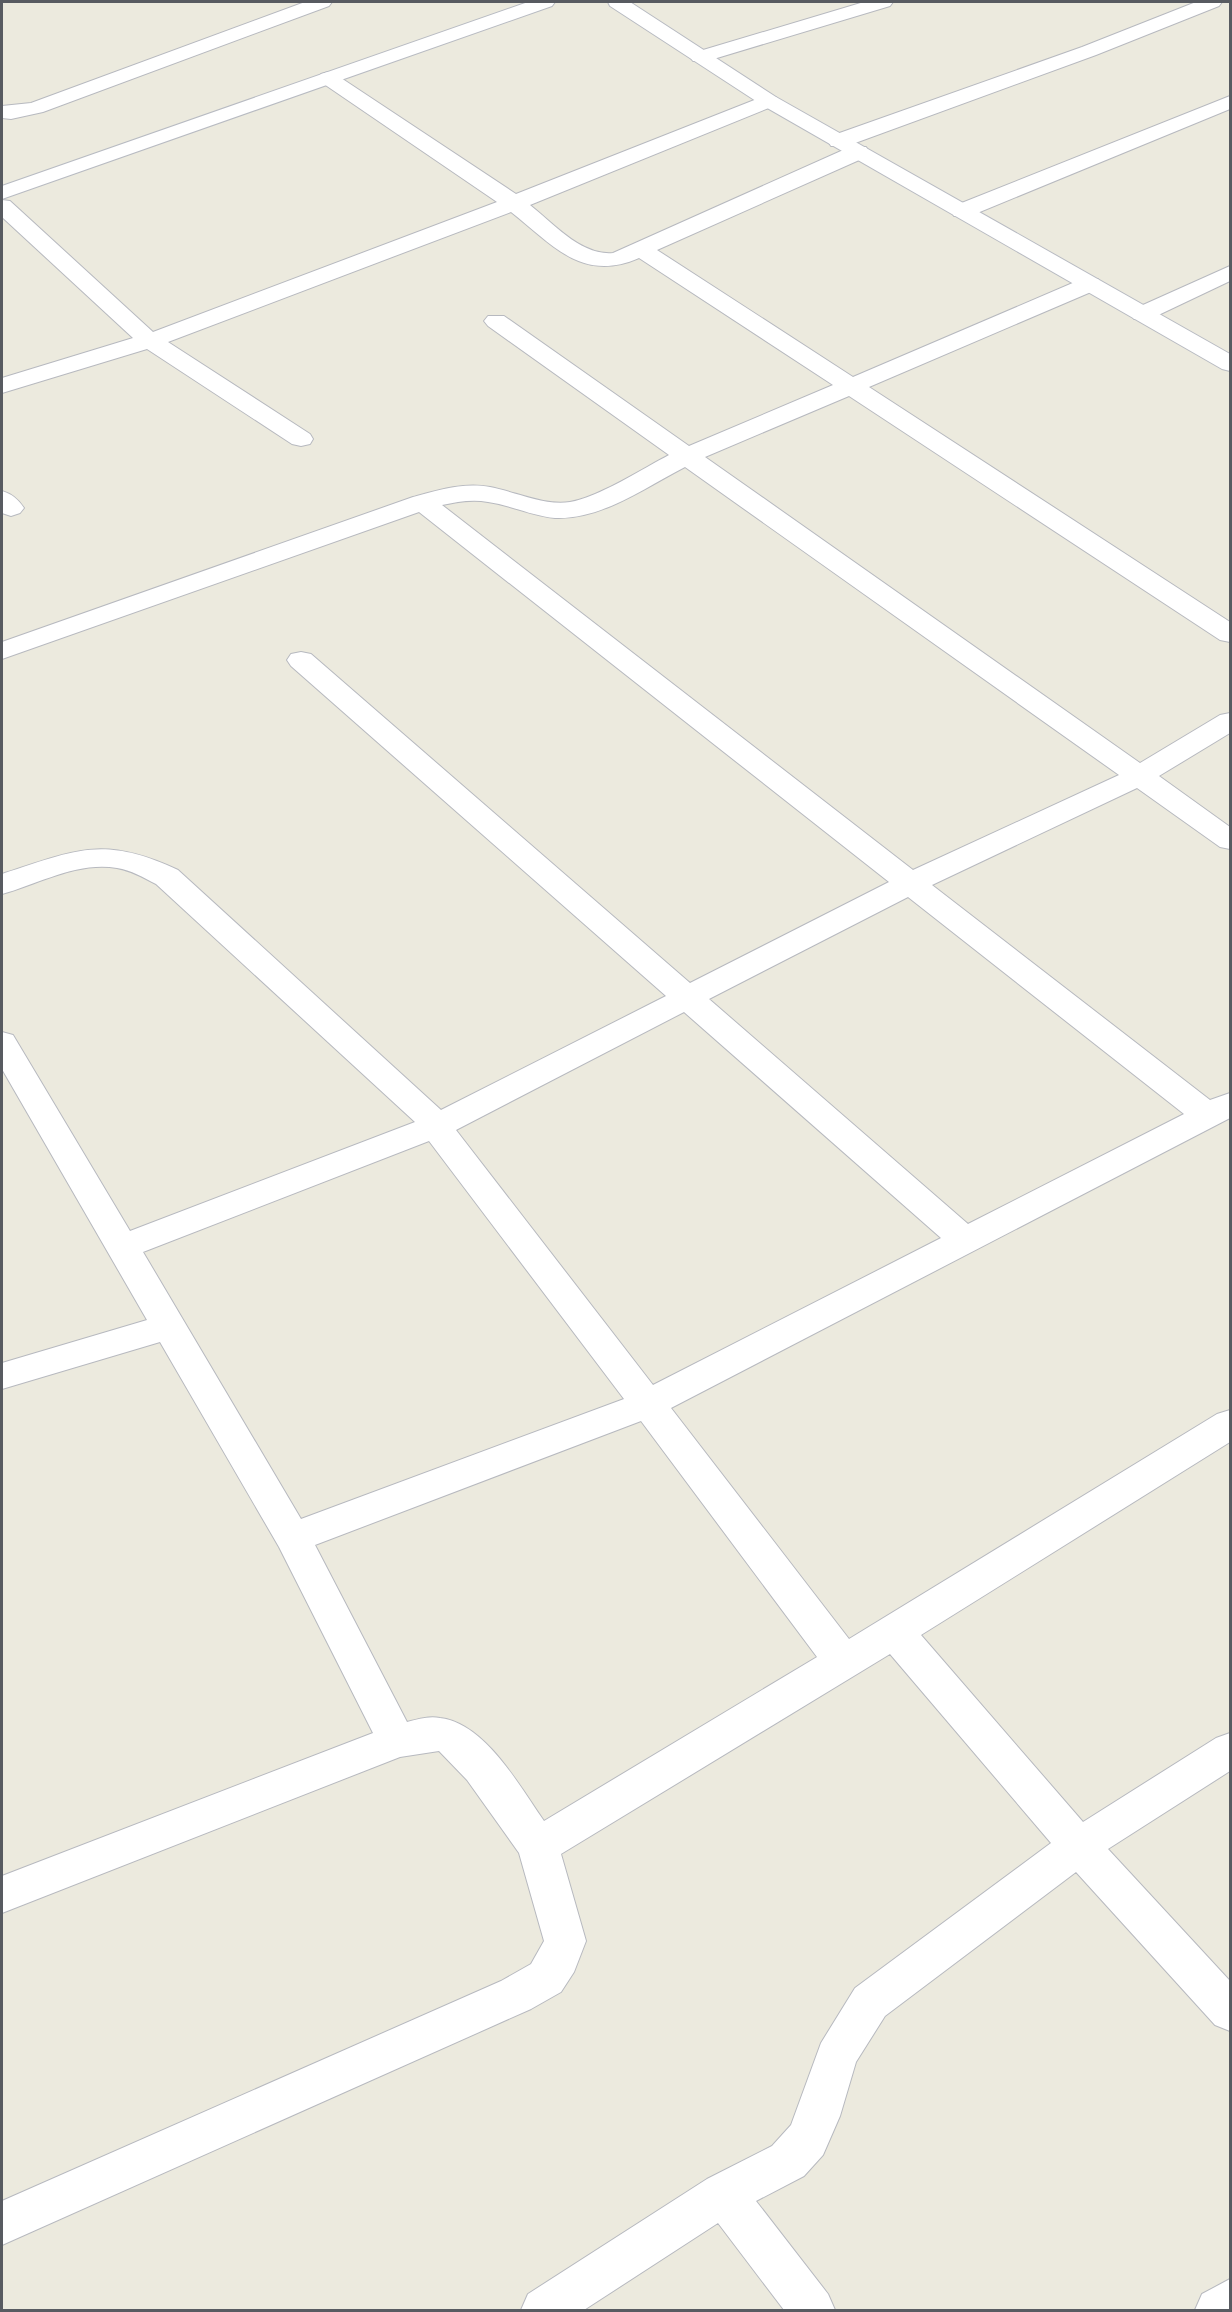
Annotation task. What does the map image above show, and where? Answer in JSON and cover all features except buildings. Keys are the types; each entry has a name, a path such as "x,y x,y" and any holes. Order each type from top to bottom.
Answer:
{"street":[{"path":"2,112 36,108 322,2"},
{"path":"2,193 545,2"},
{"path":"617,2 769,101 1230,364"},
{"path":"700,57 883,2"},
{"path":"839,141 1089,51 1212,2"},
{"path":"328,78 514,203 570,248 588,258 600,261 618,259 642,249 858,152"},
{"path":"2,386 150,341 514,203 769,101"},
{"path":"962,212 1230,102"},
{"path":"2,206 150,341 301,440"},
{"path":"642,249 1230,634"},
{"path":"1142,314 1230,273"},
{"path":"2,651 422,502 464,493 488,494 540,509 572,510 595,503 687,456 854,387 1090,284"},
{"path":"496,321 1230,840"},
{"path":"293,1538 648,1404 1220,1110 911,883 422,502"},
{"path":"302,660 966,1241"},
{"path":"122,1247 436,1126 911,883 1140,776 1230,721"},
{"path":"2,884 84,860 113,858 145,866 166,877 424,1111 843,1661"},
{"path":"2,1043 293,1538 397,1741"},
{"path":"2,1376 168,1327"},
{"path":"538,1846 843,1661 895,1632 1230,1424"},
{"path":"895,1632 1079,1846 1230,2011"},
{"path":"2,1895 397,1741 437,1734 454,1738 471,1755 538,1846 565,1941 559,1958 546,1978 516,1995 2,2223"},
{"path":"544,2310 723,2194 788,2162 807,2140 818,2116 836,2057 851,2029 870,2002 1079,1846 1230,1750"},
{"path":"723,2194 812,2310"},
{"path":"1218,2310 1230,2302"}]}
